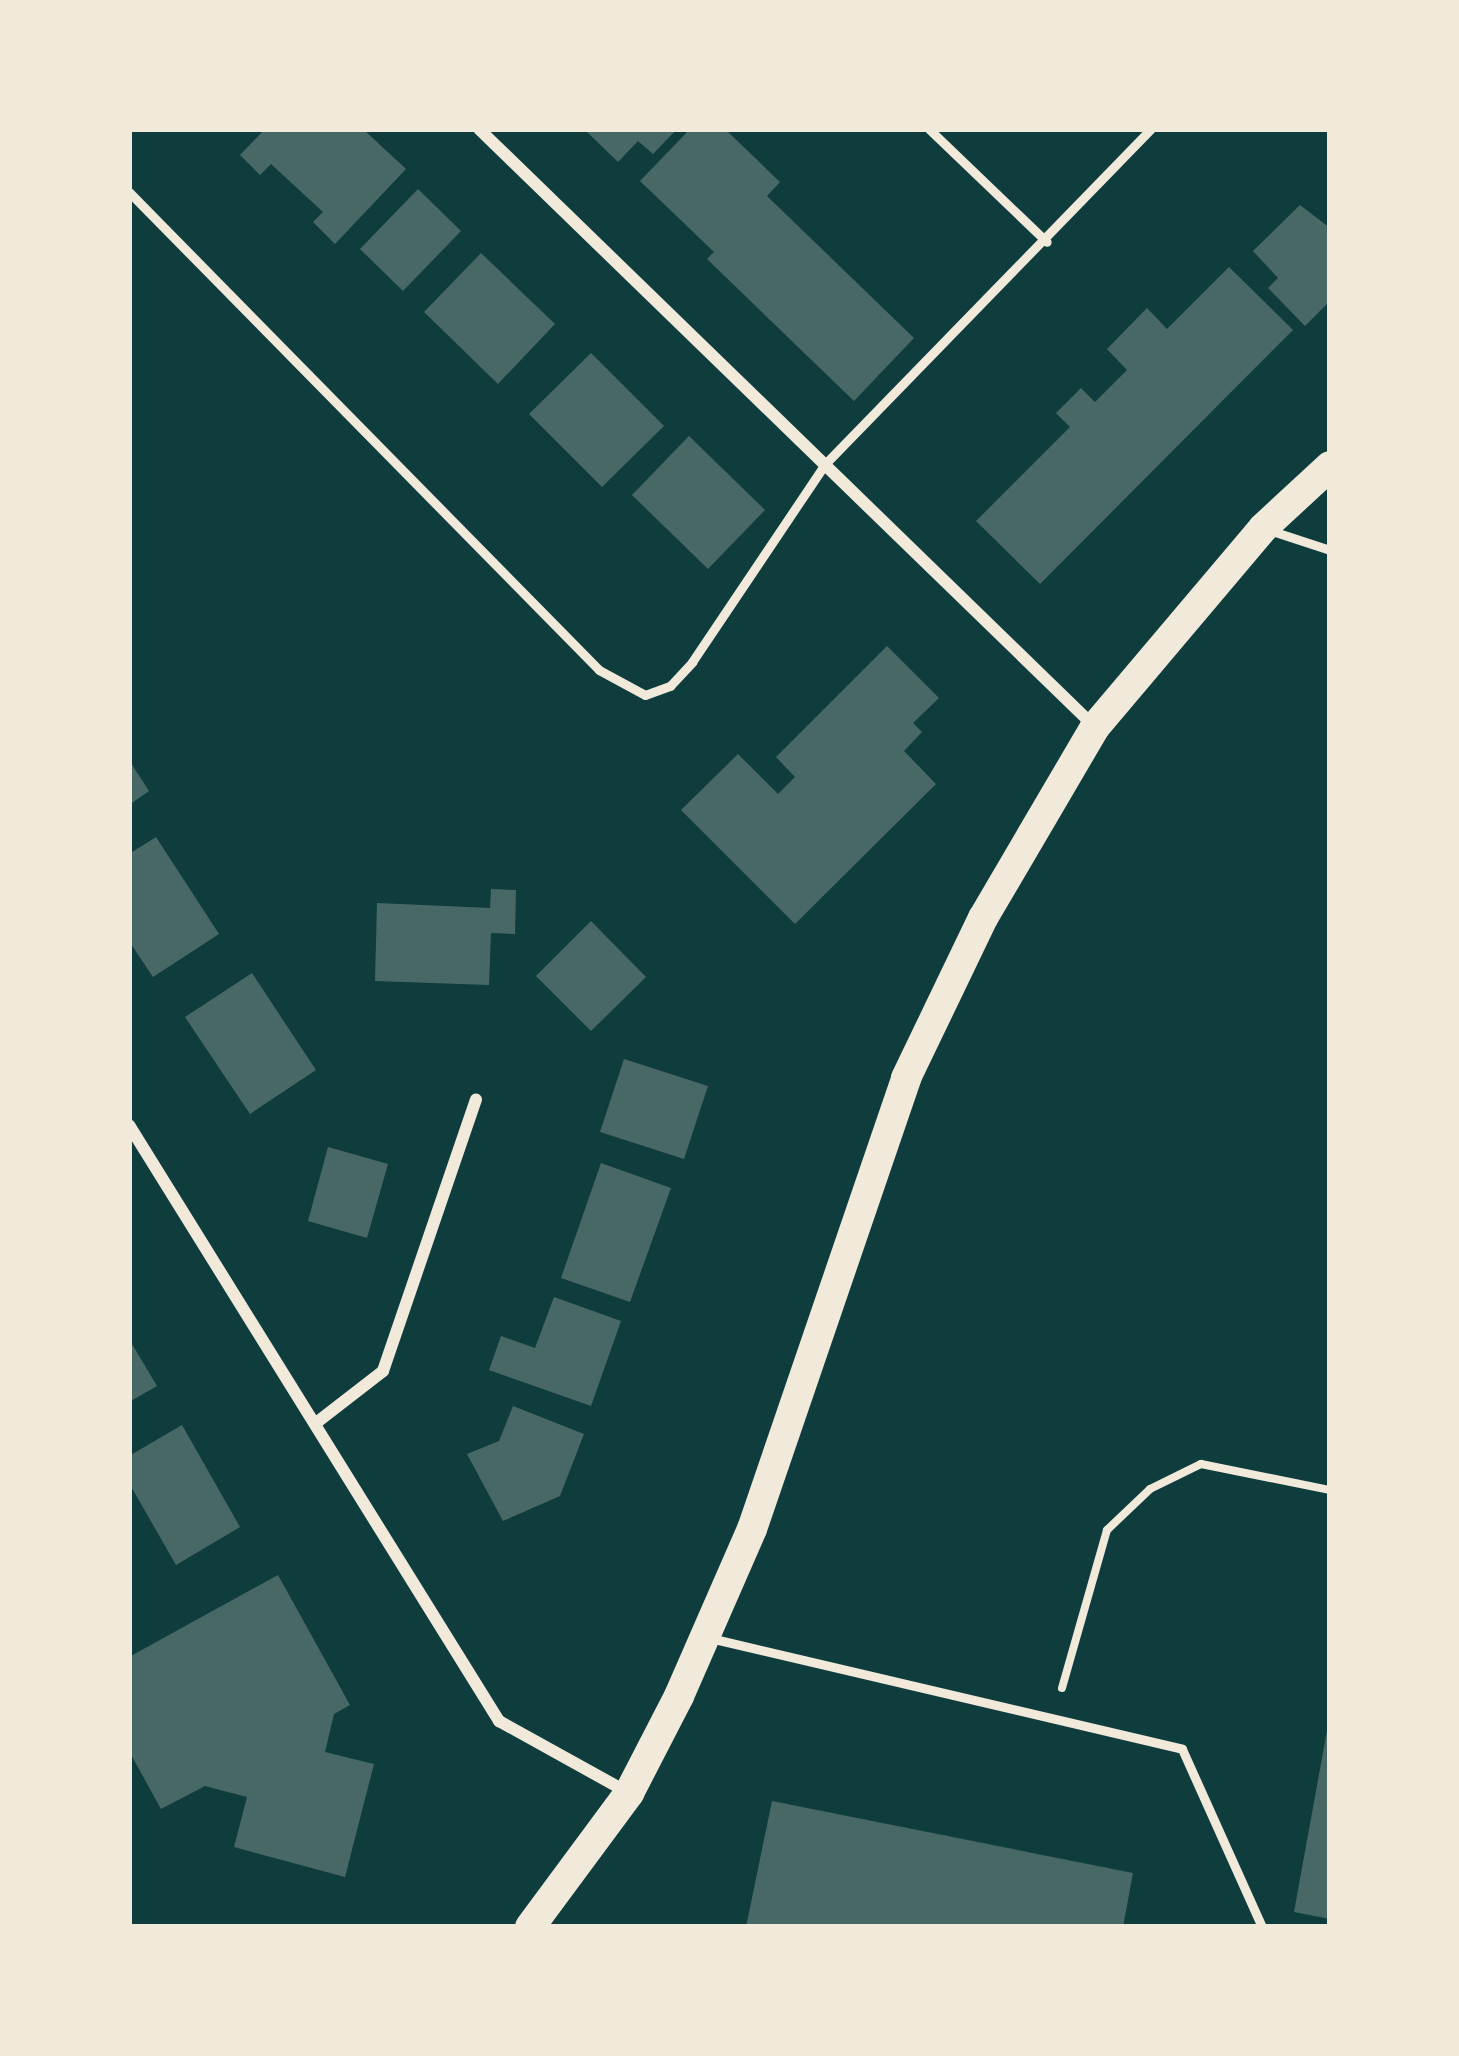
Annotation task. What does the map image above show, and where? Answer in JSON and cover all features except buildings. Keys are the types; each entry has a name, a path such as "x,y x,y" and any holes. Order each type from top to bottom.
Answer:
{"main road":[{"path":"530,1927 629,1793 705,1637 817,1352 906,1078 983,918 1095,727 1263,528 1330,466"}],"street":[{"path":"479,129 1095,727"},
{"path":"316,1423 383,1371 476,1099"},
{"path":"129,1126 499,1721 629,1793"}],"lane":[{"path":"929,129 1047,242"},
{"path":"129,192 621,688 645,695 670,686 825,464 1047,242 1151,129"},
{"path":"1263,528 1330,550"},
{"path":"705,1637 1182,1749 1262,1927"}],"path":[{"path":"1054,1719 1107,1530 1150,1489 1201,1464 1330,1490"}]}
